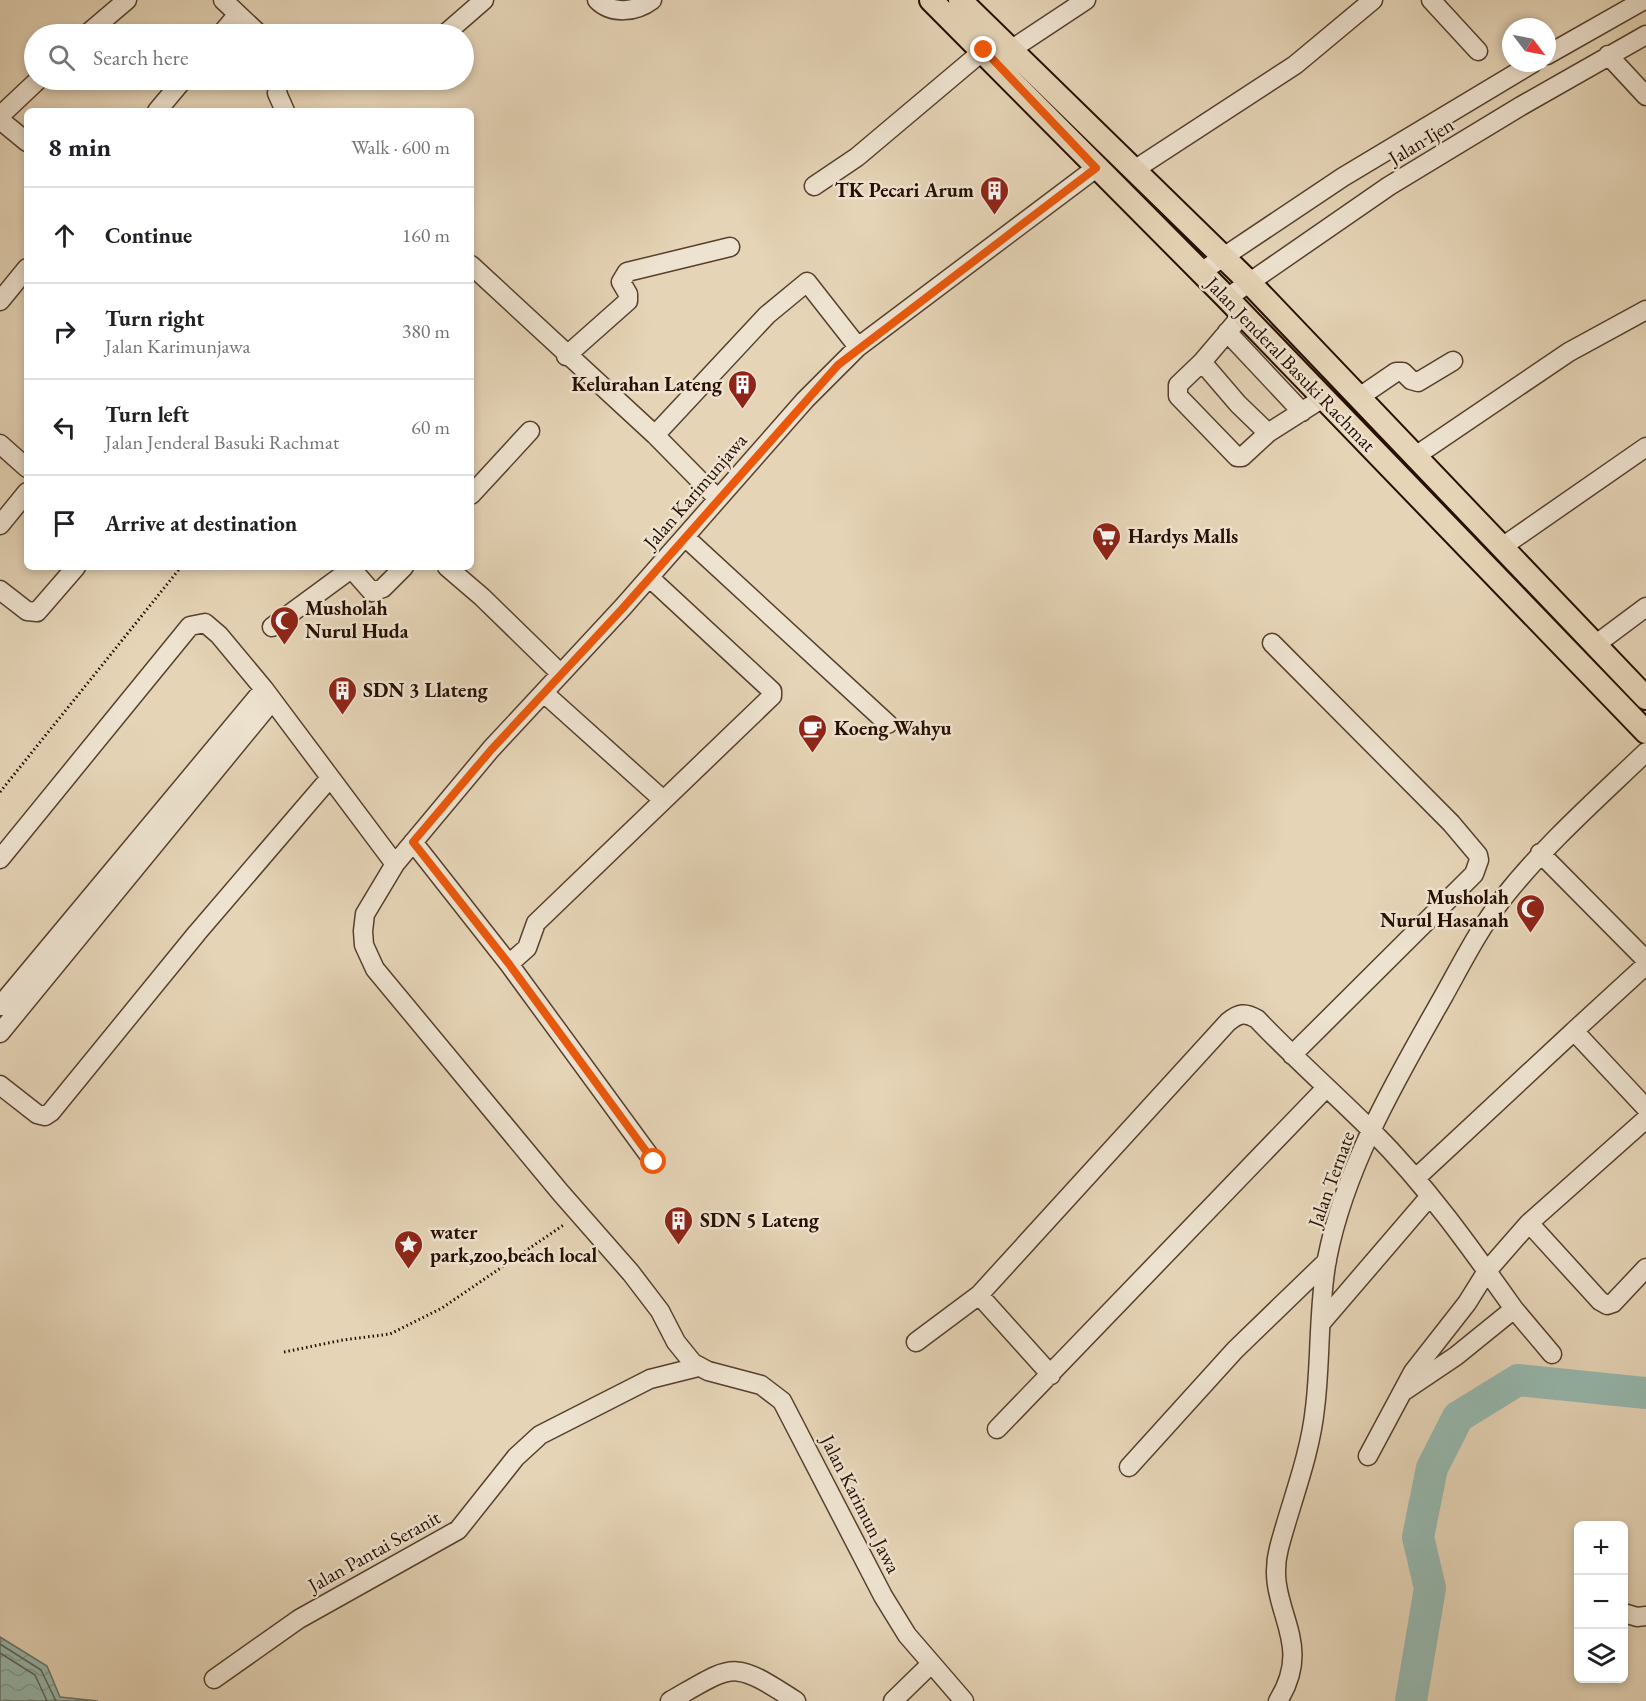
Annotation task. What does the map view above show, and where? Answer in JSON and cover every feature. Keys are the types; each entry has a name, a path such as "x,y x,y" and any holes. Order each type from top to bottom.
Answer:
{"main road":[{"name":"Jalan Jenderal Basuki Rachmat","path":"932,0 984,50 1096,168 1201,272 1646,732"},
{"name":"Jalan Jenderal Basuki Rachmat","path":"960,0 1248,281 1646,698"}],"street":[{"path":"99,24 127,0"},
{"path":"223,0 248,24"},
{"path":"456,24 484,0"},
{"path":"597,0 617,10 632,10 652,0"},
{"path":"1012,49 1086,0"},
{"path":"1134,170 1295,65 1373,0"},
{"path":"1431,0 1478,51"},
{"path":"1556,50 1644,0"},
{"path":"230,24 238,14"},
{"name":"Jalan Ijen","path":"1268,433 1242,457 1237,457 1178,396 1178,385 1202,362 1227,332 1234,306 1248,281 1389,186 1608,55 1646,35"},
{"path":"814,186 866,150 984,50"},
{"path":"1608,55 1646,96"},
{"name":"Jalan Ijen","path":"1201,272 1343,177 1518,72"},
{"path":"24,139 0,118 28,90"},
{"path":"160,108 175,90"},
{"path":"277,90 284,108"},
{"name":"Jalan Karimunjawa","path":"696,1365 675,1342 660,1311 375,969 364,945 365,914 395,864 491,750 650,578 805,400 858,347 1096,168"},
{"path":"566,356 628,301 628,294 621,282 627,272 730,247"},
{"path":"474,268 566,356 655,435 718,499"},
{"path":"0,301 24,272"},
{"path":"655,435 767,315 807,282 858,347"},
{"path":"1414,457 1569,352 1646,310"},
{"path":"1227,332 1302,412"},
{"path":"1358,398 1396,372 1403,372 1411,380 1418,382 1453,361"},
{"path":"1202,362 1238,404 1268,433 1323,398"},
{"path":"474,492 530,431"},
{"path":"0,444 24,465"},
{"path":"1502,547 1646,447"},
{"path":"0,525 24,496"},
{"path":"685,537 888,724"},
{"path":"0,590 27,611 38,612 73,570"},
{"path":"272,627 347,570"},
{"path":"352,570 372,592 382,588 401,570"},
{"path":"450,570 482,597 561,674"},
{"path":"509,964 527,948 536,923 663,799 769,701 772,692 650,578"},
{"path":"1595,645 1646,607"},
{"path":"0,859 190,626 198,622 212,628 268,695 395,864"},
{"path":"1272,643 1451,823 1478,855 1479,860 1474,874 1292,1055"},
{"path":"544,693 663,799"},
{"path":"0,1006 268,695"},
{"path":"0,1033 268,695"},
{"name":"Jalan Ternate","path":"1278,1701 1288,1684 1294,1663 1293,1638 1275,1577 1278,1551 1312,1433 1327,1261 1341,1206 1372,1131 1423,1032 1479,933 1502,899 1540,853 1646,752"},
{"path":"0,1085 37,1114 45,1116 51,1112 197,933 329,779"},
{"path":"413,842 509,964 654,1162"},
{"path":"1540,853 1646,960"},
{"path":"1416,1178 1646,965"},
{"path":"916,1342 979,1295 1238,1014 1248,1014 1257,1019 1325,1089 1372,1131 1416,1178 1450,1219 1514,1309 1552,1354"},
{"path":"1574,1031 1646,1108"},
{"path":"997,1428 1051,1375 1325,1089"},
{"path":"1368,1456 1413,1372 1467,1303 1487,1271 1529,1223 1646,1119"},
{"path":"1322,1322 1430,1196"},
{"path":"1529,1223 1600,1301 1607,1305 1613,1303 1646,1268"},
{"path":"1129,1467 1235,1350 1327,1261"},
{"path":"979,1295 1051,1375"},
{"path":"1404,1391 1456,1356 1514,1309"},
{"name":"Jalan Karimun Jawa","path":"696,1365 761,1385 782,1401 883,1596 907,1635 964,1701"},
{"name":"Jalan Pantai Seranit","path":"214,1679 299,1619 458,1530 516,1457 540,1435 650,1379 696,1365"},
{"path":"1628,1614 1646,1616"},
{"path":"893,1701 931,1664"},
{"path":"670,1701 715,1675 735,1669 755,1676 796,1701"}],"path":[{"path":"0,792 179,570"},
{"path":"284,1352 344,1340 390,1335 442,1308 580,1215"}],"water":[{"path":"0,1637 47,1666 60,1697 98,1701 0,1701"}],"waterway":[{"path":"1411,1701 1430,1588 1418,1537 1432,1468 1458,1417 1518,1380 1646,1393"}],"place":[{"name":"TK Pecari Arum","path":"995,216"},
{"name":"Kelurahan Lateng","path":"743,410"},
{"name":"Hardys Malls","path":"1107,562"},
{"name":"Musholah Nurul Huda","path":"284,646"},
{"name":"SDN 3 Llateng","path":"342,716"},
{"name":"Koeng Wahyu","path":"813,754"},
{"name":"Musholah Nurul Hasanah","path":"1530,934"},
{"name":"SDN 5 Lateng","path":"679,1246"},
{"name":"water park,zoo,beach local","path":"409,1270"}],"route":[{"path":"654,1162 509,964 413,842 491,750 623,608 838,365 940,284 1096,168 984,50"}]}
